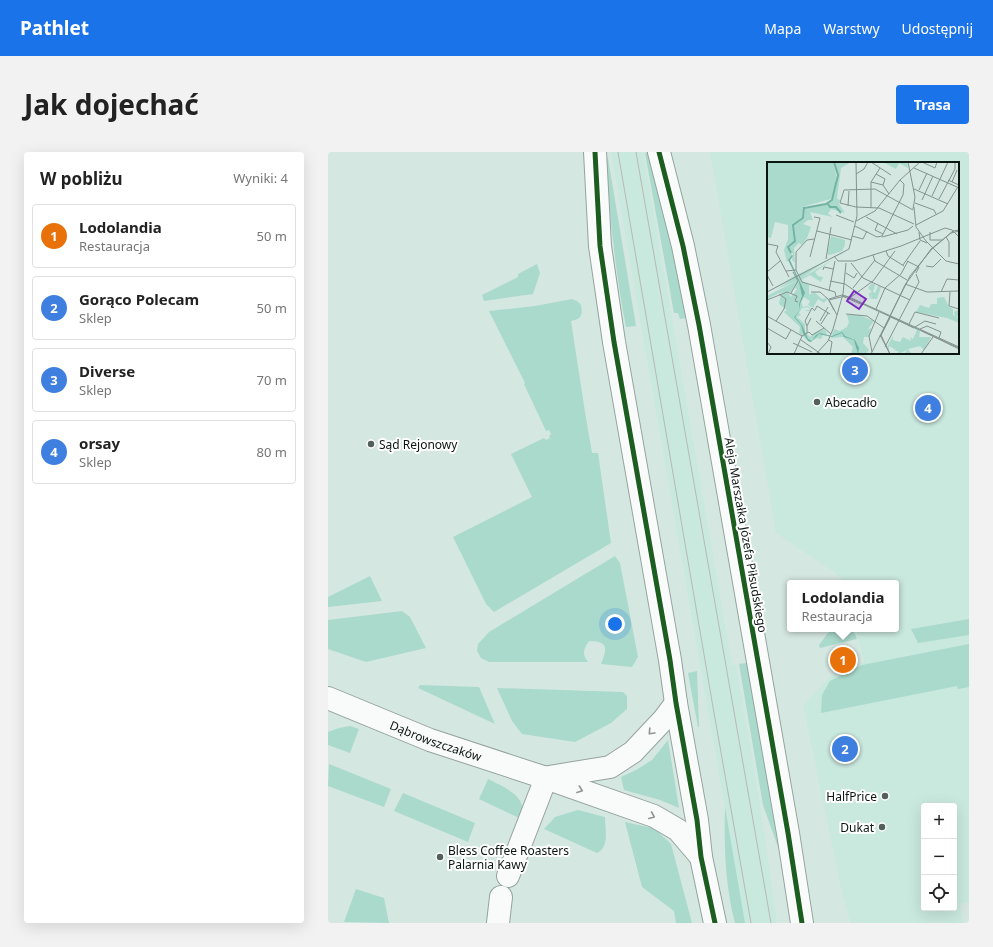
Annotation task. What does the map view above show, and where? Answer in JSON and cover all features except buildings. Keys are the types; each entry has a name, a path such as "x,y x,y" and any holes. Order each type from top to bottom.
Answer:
{"street":[{"path":"595,152 600,239 614,342 669,652 676,703 698,820 701,857 714,923"},
{"name":"Aleja Marszałka Józefa Piłsudskiego","path":"660,152 680,232 699,325 787,825 802,923"},
{"name":"Dąbrowszczaków","path":"328,698 430,740 546,778 654,816 678,830 701,857"},
{"name":"Dąbrowszczaków","path":"546,778 610,768 633,752 664,719 676,703"},
{"path":"508,876 546,778"},
{"path":"498,923 501,897"}],"shaded area":[{"path":"611,152 643,152 732,665 736,665 760,805 777,923 745,923"},
{"path":"648,152 670,234 686,318 680,319 678,313 674,313 645,153"},
{"path":"710,152 969,152 969,902 960,904 963,923 851,923 842,893 803,705 831,676 864,662 857,632 899,632 899,580 842,580 841,577 776,533"},
{"path":"608,158 636,326 626,327 622,306 611,223 606,159"},
{"path":"537,264 540,273 533,294 484,301 482,295 518,277 518,274"},
{"path":"572,299 581,305 582,312 579,318 571,321 592,453 598,453 611,543 494,612 486,604 453,537 532,497 511,454 544,438 546,440 550,438 549,436 551,434 549,430 546,431 524,384 525,383 489,311 535,306"},
{"path":"615,556 620,563 638,657 632,667 601,664 605,647 600,642 596,641 589,641 584,649 584,654 588,662 489,662 481,658 477,651 478,644 489,632"},
{"path":"370,576 382,601 328,607 328,597"},
{"path":"402,611 410,617 426,648 366,662 328,649 328,620"},
{"path":"969,619 969,635 918,643 911,629"},
{"path":"829,632 854,632 857,639 820,648 819,645"},
{"path":"969,644 969,687 958,689 957,686 821,713 822,695 830,681 862,665"},
{"path":"747,663 779,850 763,805 739,664"},
{"path":"697,671 699,727 688,673"},
{"path":"420,685 479,687 495,724 418,688"},
{"path":"497,688 623,692 627,696 627,709 611,723 575,742 522,734 512,721"},
{"path":"350,726 359,729 350,753 328,745 328,732"},
{"path":"668,740 679,808 660,800 624,790 621,777 652,760"},
{"path":"329,764 391,789 384,807 328,786"},
{"path":"488,779 509,790 518,798 523,809 521,819 479,799"},
{"path":"403,793 475,823 468,842 394,811"},
{"path":"725,807 745,923 735,923 729,894 725,851"},
{"path":"578,810 605,817 606,837 604,847 597,853 544,829 555,817"},
{"path":"625,822 652,828 671,844 692,923 676,923 674,911 642,887"},
{"path":"356,889 384,898 389,923 344,922"}],"tram line":[{"path":"618,152 751,923"},
{"path":"636,152 771,923"}],"cycle path":[{"path":"595,152 600,246 614,342 670,660 676,703 697,820 701,857 715,923"},
{"path":"659,152 683,246 699,325 788,833 802,923"}],"place":[{"name":"Diverse","path":"855,370"},
{"name":"Abecadło","path":"817,402"},
{"name":"orsay","path":"928,408"},
{"name":"Sąd Rejonowy","path":"371,444"},
{"name":"Lodolandia","path":"843,660"},
{"name":"Gorąco Polecam","path":"845,749"},
{"name":"HalfPrice","path":"885,796"},
{"name":"Dukat","path":"882,827"},
{"name":"Bless Coffee Roasters Palarnia Kawy","path":"440,857"}]}
